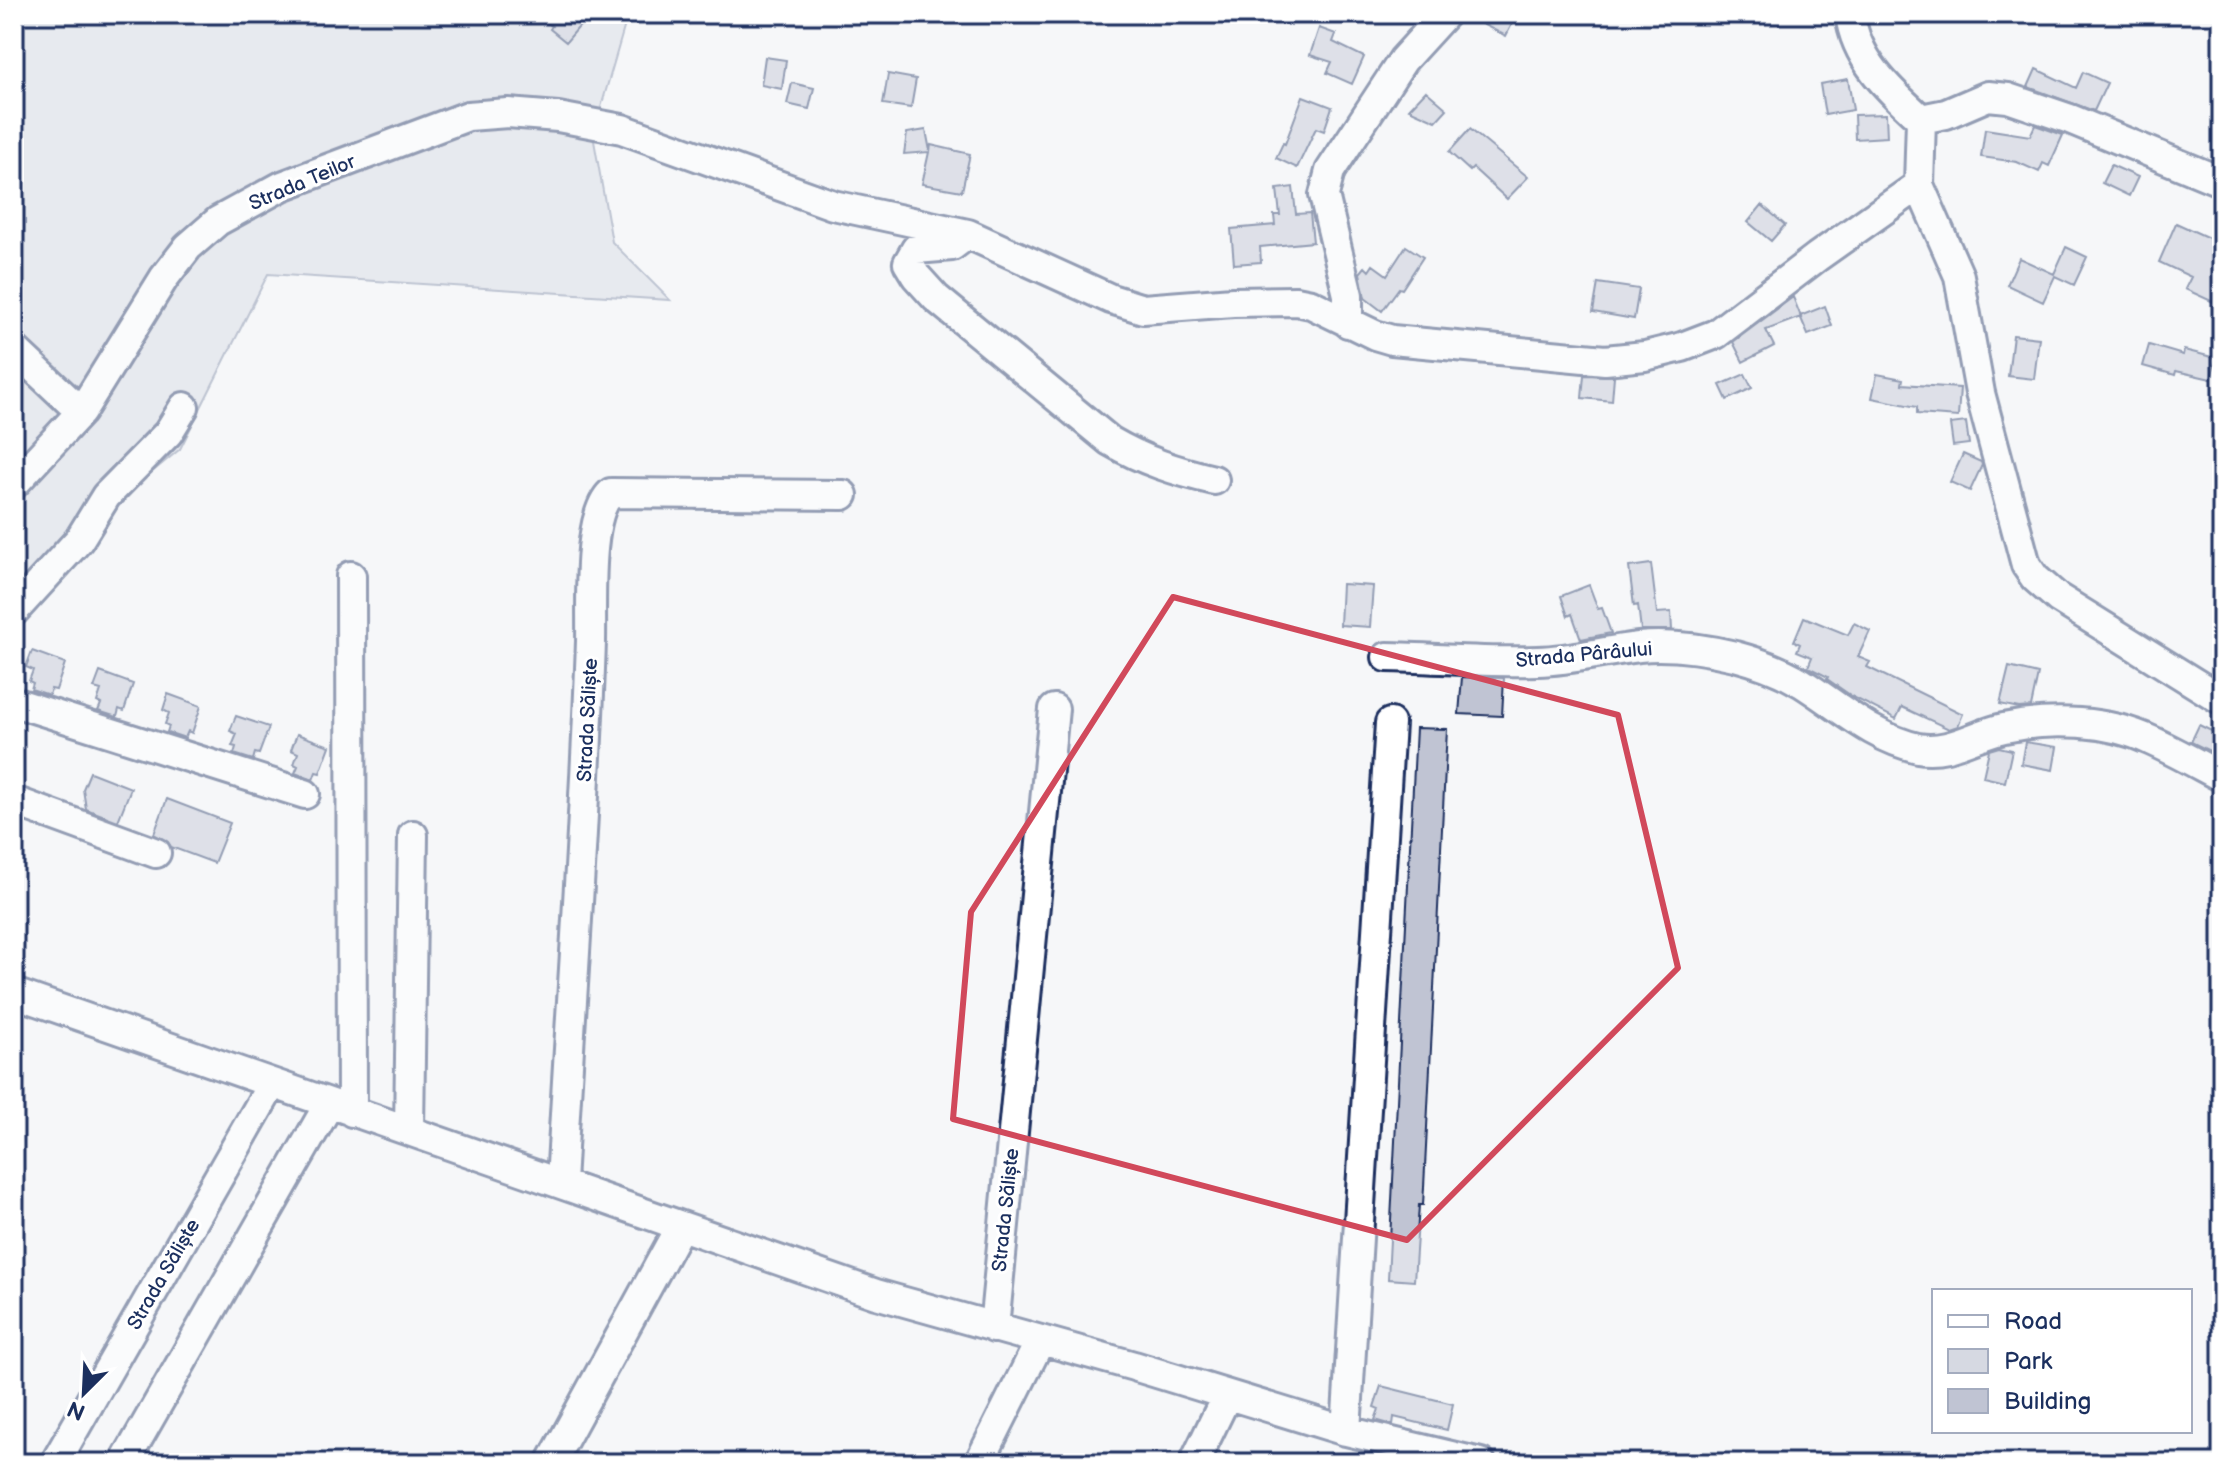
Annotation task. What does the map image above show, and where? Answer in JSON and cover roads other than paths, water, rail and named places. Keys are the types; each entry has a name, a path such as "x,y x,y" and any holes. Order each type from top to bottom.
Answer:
{"street":[{"path":"1348,323 1348,295 1324,195 1330,171 1403,60 1445,14"},
{"path":"1850,14 1858,45 1873,71 1921,119 1919,185 1959,276 1980,393 2026,565 2035,578 2058,598 2222,700"},
{"path":"1921,119 1946,114 1988,96 2035,105 2222,182"},
{"name":"Strada Teilor","path":"14,484 81,412 164,278 188,247 218,221 282,186 468,116 508,113 558,117 622,129 833,205 968,234 1111,299 1143,309 1296,301 1311,304 1392,340 1605,360 1670,350 1716,334 1919,185"},
{"path":"968,234 952,246 916,249 910,255 908,263 936,298 1110,441 1136,457 1166,469 1214,480"},
{"path":"14,349 81,412"},
{"path":"14,611 79,540 106,496 168,433 184,407"},
{"name":"Strada Săliște","path":"561,1183 589,686 594,536 598,512 603,500 611,493 843,495"},
{"path":"124,1463 341,1108 351,576"},
{"name":"Strada Pârâului","path":"1387,657 1539,661 1643,646 1690,648 1769,666 1803,683 1857,721 1918,748 1941,749 1962,744 1982,732 2012,726 2089,723 2150,739 2222,777"},
{"path":"14,702 305,794"},
{"name":"Strada Săliște","path":"994,1328 1054,709"},
{"path":"1346,1431 1390,723"},
{"path":"14,801 156,853"},
{"path":"409,1131 413,835"},
{"path":"14,993 876,1294 1346,1431 1481,1463"},
{"name":"Strada Săliște","path":"55,1463 272,1084"},
{"path":"551,1463 680,1227"},
{"path":"979,1463 1040,1341"},
{"path":"1194,1463 1227,1395"}]}
